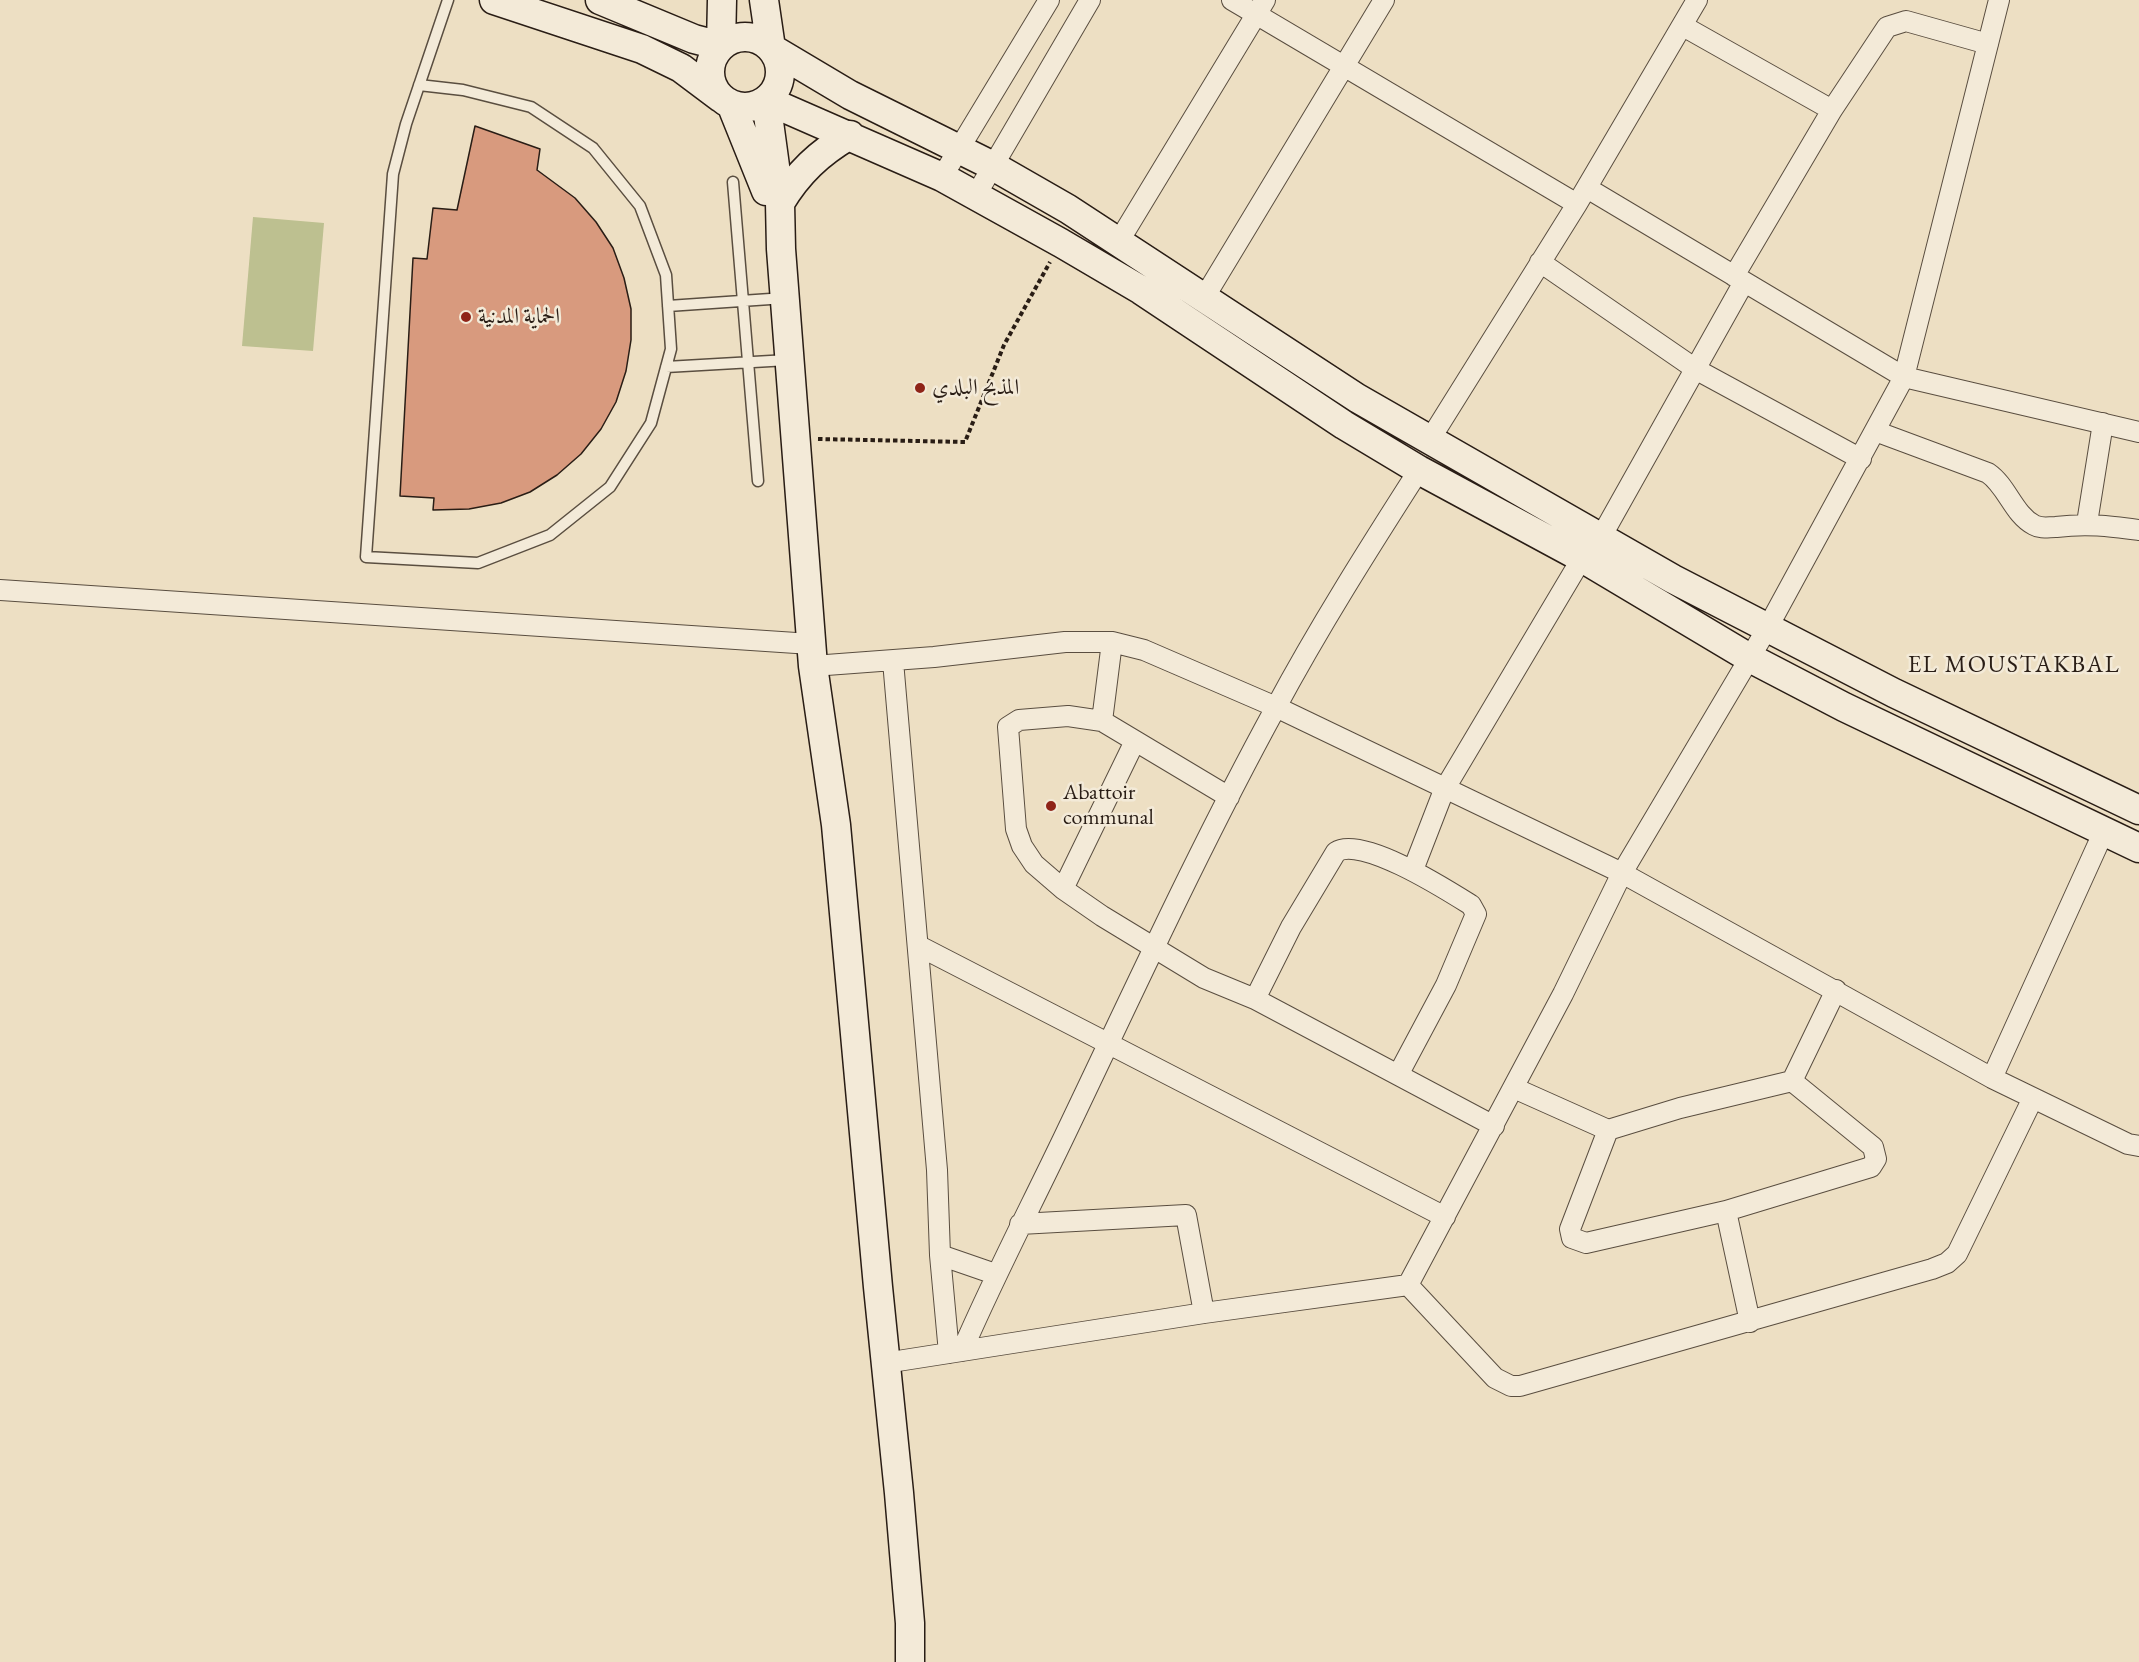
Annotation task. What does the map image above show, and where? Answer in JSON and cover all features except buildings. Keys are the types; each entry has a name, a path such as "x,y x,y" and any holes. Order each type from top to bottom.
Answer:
{"street":[{"path":"494,0 642,49 681,68 726,101 743,107 766,100 775,92 781,69 771,48 764,0"},
{"path":"600,0 694,39 721,46 741,37 752,37 850,95 993,166 1119,241 1357,398 1429,441 1592,548 1748,657 1844,707 2139,848"},
{"path":"722,0 721,46 710,66 714,88 726,101 764,184 781,249"},
{"path":"942,177 1049,0"},
{"path":"976,195 1090,0"},
{"path":"1232,0 1261,8 1346,66 1582,196 1739,279 1904,377 2139,432"},
{"path":"1204,298 1384,0"},
{"path":"1429,441 1582,196 1697,0"},
{"path":"1408,1285 1514,1088 1622,873 1748,657 1768,627 1904,377 1999,0"},
{"path":"1119,241 1261,8"},
{"path":"1413,870 1444,790 1592,548 1697,370 1739,279 1832,110 1887,27 1906,21 1988,44"},
{"path":"1683,26 1832,110"},
{"path":"766,100 942,177 1061,243 1141,290 1344,425 1419,470 1592,548 1673,579 1894,693 2139,810"},
{"path":"766,100 780,203 781,249 812,655 836,825 899,1493 910,1623 910,1662"},
{"path":"780,203 790,186 817,157 850,135"},
{"path":"1540,262 1697,370 1861,459"},
{"path":"2087,523 2103,423"},
{"path":"1875,431 1988,473 1997,479 2027,521 2034,526 2043,528 2087,523 2139,531"},
{"path":"955,1352 1020,1224 1152,947 1228,797 1276,708 1364,556 1419,470"},
{"path":"0,590 893,661 1065,642 1112,642 1144,650 1276,708 1622,873 1992,1078 2128,1144 2139,1146"},
{"path":"1102,721 1112,642"},
{"path":"893,661 937,1170 940,1255 955,1352"},
{"path":"1228,797 1102,721 1068,716 1019,720 1008,727 1016,829 1022,846 1034,864 1063,889 1204,978 1255,999 1494,1126"},
{"path":"1063,889 1135,741"},
{"path":"1992,1078 2104,831"},
{"path":"1255,999 1291,927 1336,852 1351,847 1413,870 1471,905 1476,914 1446,985 1398,1075"},
{"path":"919,946 1445,1217"},
{"path":"1792,1081 1836,990"},
{"path":"1514,1088 1608,1130 1680,1108 1792,1081"},
{"path":"1608,1130 1570,1228 1572,1238 1586,1243 1726,1211 1870,1167 1876,1159 1873,1147 1792,1081"},
{"path":"1408,1285 1495,1377 1511,1386 1520,1386 1750,1322 1947,1263 1961,1246 2033,1098"},
{"path":"1726,1211 1750,1322"},
{"path":"1020,1224 1186,1215 1204,1313"},
{"path":"940,1255 995,1274"},
{"path":"885,1363 1204,1313 1408,1285"}],"lane":[{"path":"419,85 463,90 531,107 593,148 640,206 666,275 671,349 651,423 609,487 550,535 478,563 366,557 393,174 419,85 448,0"},
{"path":"733,182 758,481"},
{"path":"668,306 785,298"},
{"path":"666,367 790,360"}],"path":[{"path":"796,439 965,442 1004,345 1061,243"}],"green space":[{"path":"253,217 324,223 313,351 242,346"}],"place":[{"name":"الحماية المدنية","path":"466,317"},
{"name":"المذبح البلدي","path":"920,388"},
{"name":"Abattoir communal","path":"1051,806"}],"district":[{"name":"EL MOUSTAKBAL","path":"2014,665"}]}
